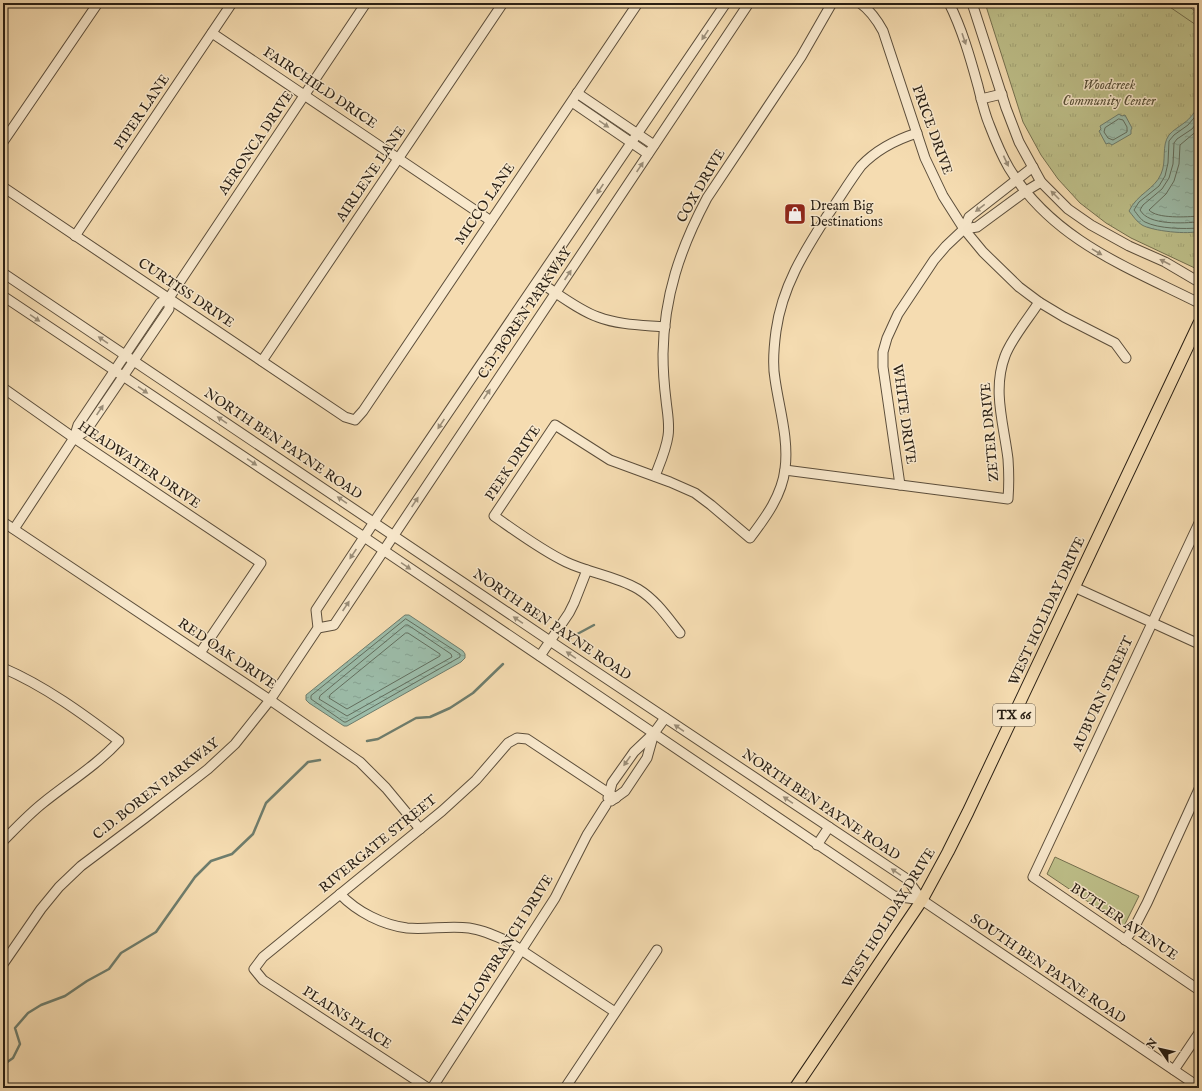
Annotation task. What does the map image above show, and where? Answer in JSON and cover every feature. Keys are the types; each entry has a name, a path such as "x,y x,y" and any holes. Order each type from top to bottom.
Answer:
{"main road":[{"name":"WEST HOLIDAY DRIVE","path":"795,1088 922,900 948,852 1199,323"}],"street":[{"path":"3,142 98,3"},
{"name":"PIPER LANE","path":"75,236 232,3"},
{"name":"AERONCA DRIVE","path":"14,529 74,438 78,425 160,303 169,298 366,3"},
{"name":"AIRLENE LANE","path":"262,361 502,3"},
{"name":"MICCO LANE","path":"355,420 363,411 638,3"},
{"name":"C.D. BOREN PARKWAY","path":"3,964 41,909 59,887 81,866 208,769 235,744 270,700 318,628 316,610 726,3"},
{"name":"C.D. BOREN PARKWAY","path":"318,628 334,625 749,3"},
{"name":"COX DRIVE","path":"655,476 664,453 668,435 668,418 663,371 665,327 668,304 673,278 686,243 698,214 717,182 804,51 832,3"},
{"name":"PRICE DRIVE","path":"860,3 876,19 883,31 925,158 934,180 952,212 964,229 983,252 1019,287 1039,302 1069,320 1115,343 1126,358"},
{"path":"948,3 964,37 991,129 1009,167 1026,191 1047,214 1069,234 1132,272 1199,303"},
{"path":"972,3 1019,142 1041,182 1068,209 1091,225 1129,246 1165,262 1199,282"},
{"name":"FAIRCHILD DRICE","path":"212,33 491,221"},
{"path":"577,93 654,145"},
{"path":"981,99 1002,94"},
{"path":"572,102 648,154"},
{"path":"655,476 695,493 750,538 774,504 785,470 786,444 774,378 774,356 778,317 786,290 804,252 861,166 884,146 902,137 917,133"},
{"name":"WHITE DRIVE","path":"900,485 883,375 882,359 890,330 898,314 934,260 964,229 969,217 1033,167"},
{"name":"WHITE DRIVE","path":"964,229 977,227 1026,191 1041,182"},
{"name":"CURTISS DRIVE","path":"3,187 345,417 355,420"},
{"name":"NORTH BEN PAYNE ROAD","path":"3,273 550,642 907,879 922,900"},
{"path":"538,281 585,311 598,317 619,322 665,327"},
{"path":"3,296 364,537 894,896 922,900"},
{"name":"AERONCA DRIVE","path":"74,438 86,431 134,361 169,309 169,298"},
{"name":"ZETER DRIVE","path":"900,485 1008,499 1008,464 999,398 999,377 1007,350 1039,302"},
{"name":"HEADWATER DRIVE","path":"3,388 74,438 261,563 200,653"},
{"name":"PEEK DRIVE","path":"587,570 568,563 549,553 494,516 555,425 610,460 655,476"},
{"path":"785,470 900,485"},
{"name":"RED OAK DRIVE","path":"3,522 270,700 360,762 374,774 420,829"},
{"name":"AUBURN STREET","path":"1033,877 1199,523"},
{"path":"540,656 564,622 574,603 587,570 616,579 639,590 659,606 680,633"},
{"path":"1074,587 1199,644"},
{"path":"3,841 22,821 106,755 119,741 87,716 41,687 4,669"},
{"name":"WILLOWBRANCH DRIVE","path":"432,1088 555,898 587,835 612,796 612,783 634,752 654,733 665,718"},
{"name":"WILLOWBRANCH DRIVE","path":"612,796 625,791 647,758 654,733"},
{"name":"RIVERGATE STREET","path":"254,969 263,957 420,829 476,780 508,743 517,738 527,739 612,796"},
{"path":"1125,940 1134,928 1147,903 1199,789"},
{"path":"817,845 829,827"},
{"name":"BUTLER AVENUE","path":"1033,877 1199,990"},
{"path":"340,894 359,910 394,925 408,928 469,928 496,935 616,1012"},
{"name":"SOUTH BEN PAYNE ROAD","path":"922,900 1199,1087"},
{"path":"565,1088 657,950"},
{"name":"PLAINS PLACE","path":"254,969 263,980 428,1088"},
{"path":"1174,1070 1199,1033"}],"green space":[{"name":"Woodcreek Community Center","path":"985,3 1164,3 1199,27 1199,270 1131,238 1106,223 1080,203 1058,179 1041,155 1023,122"},
{"path":"1142,3 1184,3 1199,14 1199,40"},
{"path":"1055,857 1139,896 1124,926 1047,874"}],"water":[{"path":"1199,104 1199,231 1187,233 1170,232 1142,225 1129,211 1132,205 1155,184 1161,174 1164,164 1165,144 1169,135 1195,112"},
{"path":"1119,114 1122,116 1125,115 1132,128 1131,134 1112,145 1109,143 1106,144 1099,131 1101,129 1100,126"},
{"path":"405,615 409,615 463,651 465,658 461,662 347,726 344,726 306,700 306,695"}],"waterway":[{"path":"568,639 594,625"},
{"path":"367,741 378,739 416,718 430,717 450,708 473,693 503,664"},
{"path":"3,1065 13,1058 20,1044 15,1028 28,1013 41,1005 65,996 87,981 109,969 121,953 156,932 195,877 211,861 232,854 253,834 266,803 308,762 320,760"}],"place":[{"name":"Dream Big Destinations","path":"795,214"}]}
